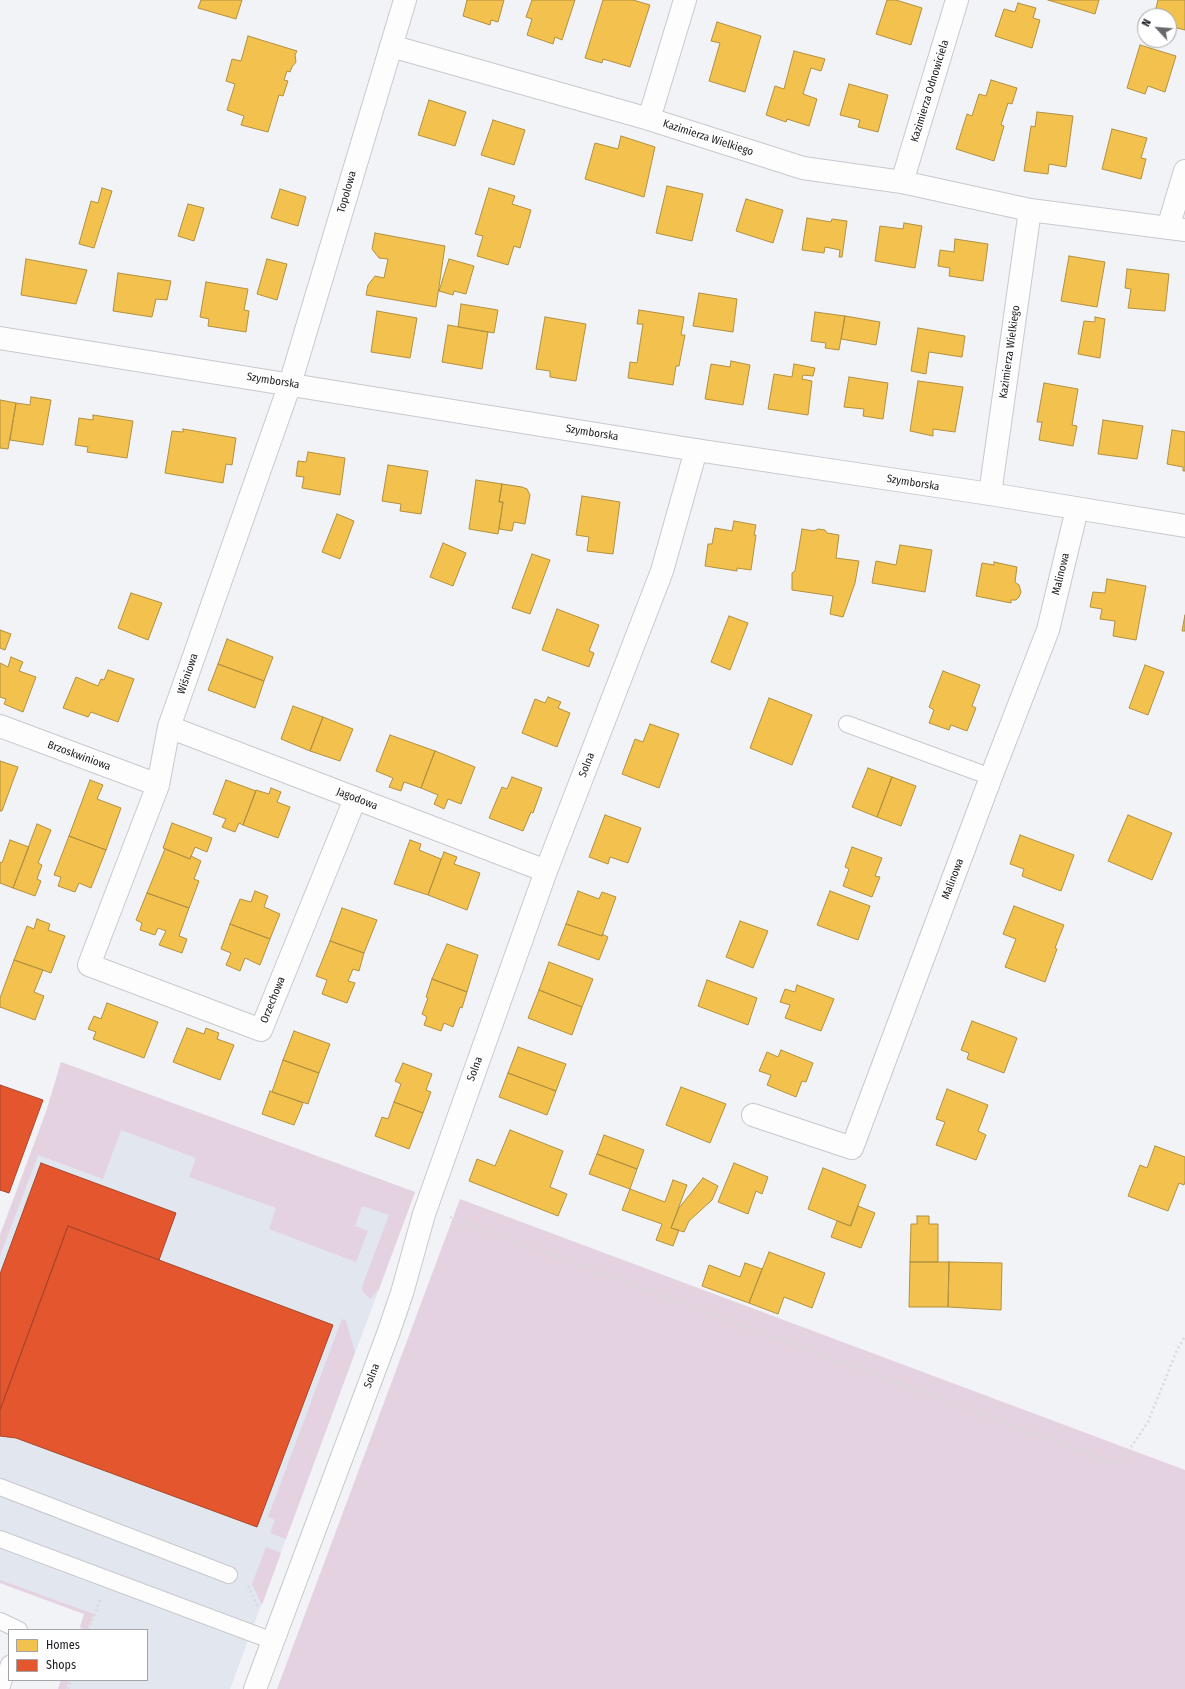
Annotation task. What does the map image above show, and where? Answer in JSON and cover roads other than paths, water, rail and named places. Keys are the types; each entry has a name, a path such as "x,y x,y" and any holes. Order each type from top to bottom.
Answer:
{"street":[{"name":"Topolowa","path":"290,384 405,0"},
{"path":"649,119 685,0"},
{"name":"Kazimierza Odnowiciela","path":"902,182 957,0"},
{"name":"Kazimierza Wielkiego","path":"390,46 649,119 803,168 902,182 1030,210 1176,229"},
{"path":"1176,229 1185,171"},
{"name":"Kazimierza Wielkiego","path":"990,494 1030,210"},
{"name":"Szymborska","path":"0,338 696,450 990,494 1185,526"},
{"name":"Wiśniowa","path":"89,965 158,785 169,727 290,384"},
{"name":"Solna","path":"255,1689 388,1334 402,1293 424,1214 546,871 662,572 696,450"},
{"name":"Malinowa","path":"753,1114 852,1148 991,777 1048,630 1077,509"},
{"name":"Brzoskwiniowa","path":"0,726 158,785"},
{"name":"Jagodowa","path":"169,727 546,871"},
{"name":"Orzechowa","path":"89,965 261,1030 355,799"}],"lane":[{"path":"847,724 991,777"},
{"path":"0,1487 229,1575"},
{"path":"0,1539 273,1641"},
{"path":"0,1621 17,1629"},
{"path":"1,1689 8,1667"}]}
